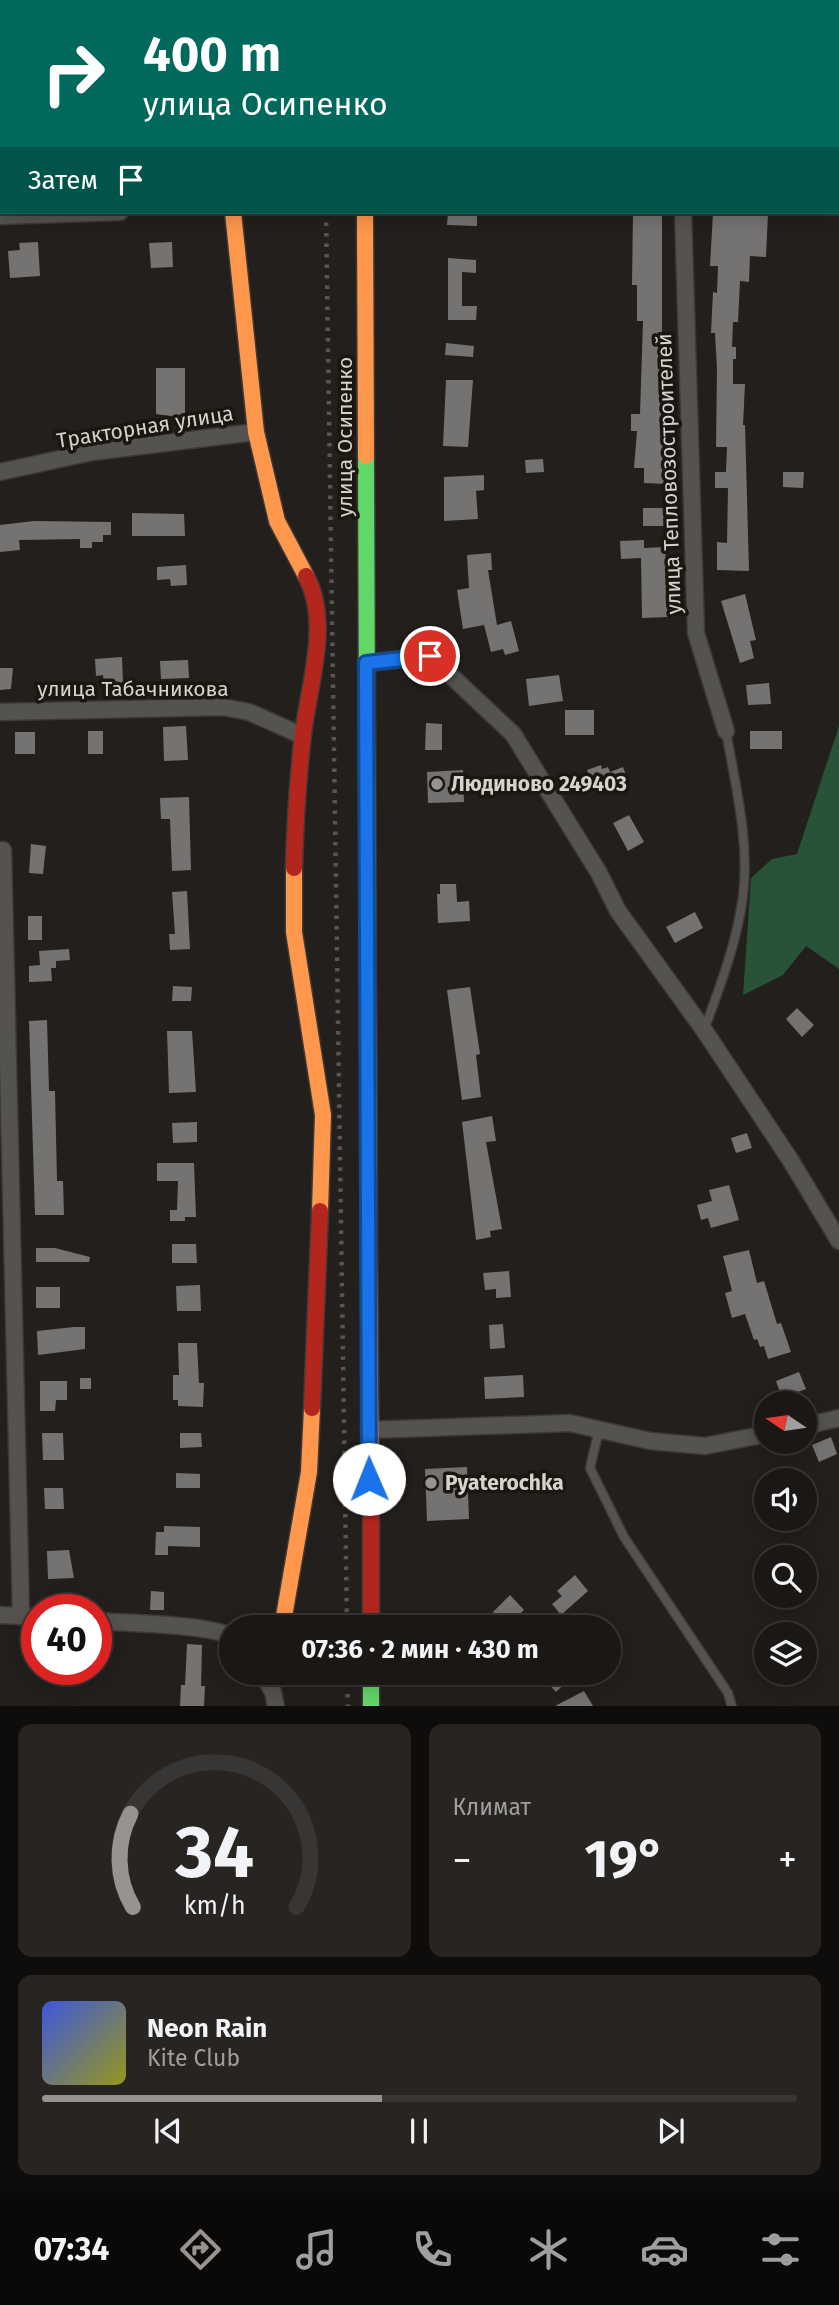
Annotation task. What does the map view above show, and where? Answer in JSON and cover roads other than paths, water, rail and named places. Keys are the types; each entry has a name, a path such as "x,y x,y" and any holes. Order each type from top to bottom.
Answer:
{"street":[{"path":"0,216 60,214"},
{"path":"233,214 256,432 277,521 313,587 318,633 303,736 294,864 294,932 323,1115 309,1472 284,1615"},
{"name":"улица Осипенко","path":"365,214 371,1615"},
{"name":"улица Тепловозостроителей","path":"683,214 696,634 726,731"},
{"name":"Тракторная улица","path":"0,472 92,452 256,432"},
{"path":"366,663 430,656 513,734 599,873 618,911 704,1030 791,1161 839,1241"},
{"name":"улица Табачникова","path":"0,712 223,707 249,712 303,736"},
{"path":"3,850 28,1594"},
{"path":"817,1423 839,1418"},
{"path":"369,1430 570,1423 650,1441 705,1446 754,1436"},
{"path":"0,1615 21,1616"},
{"path":"112,1622 219,1632"},
{"path":"371,1685 371,1706"}],"lane":[{"path":"704,1030 727,966 743,895 741,821 726,731"},
{"path":"599,1430 590,1468 624,1537 728,1693 732,1706"}],"railway":[{"path":"326,214 347,1615"},
{"path":"347,1685 348,1706"}],"place":[{"name":"Людиново 249403","path":"437,784"},
{"name":"Pyaterochka","path":"431,1483"}]}
